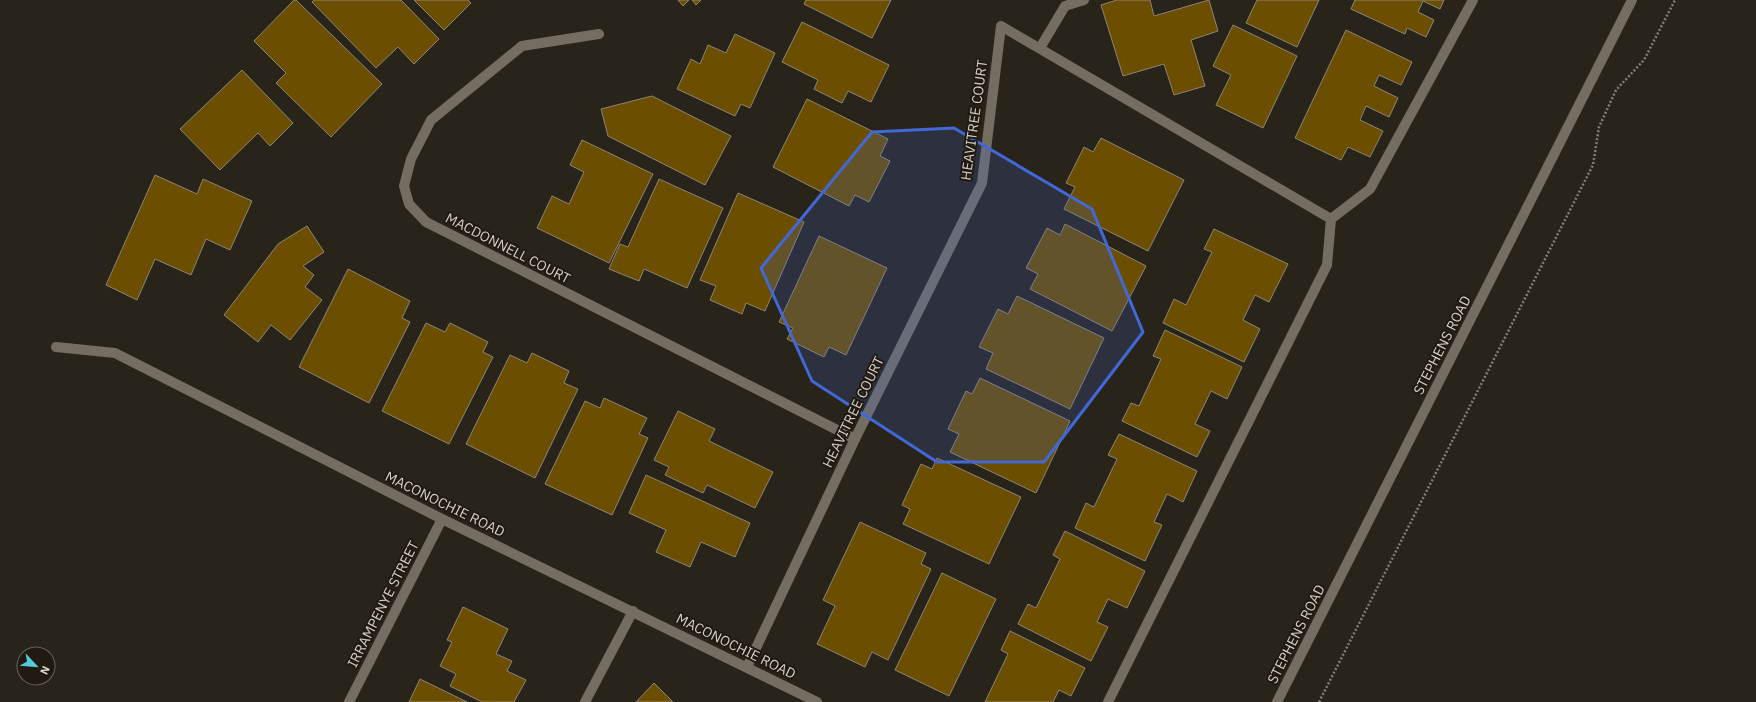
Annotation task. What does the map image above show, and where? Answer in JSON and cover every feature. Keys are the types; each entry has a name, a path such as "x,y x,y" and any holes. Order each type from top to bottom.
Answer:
{"street":[{"path":"1040,48 1065,6 1084,0"},
{"path":"1108,702 1327,265 1331,219 1370,189 1474,0"},
{"name":"STEPHENS ROAD","path":"1277,702 1632,0"},
{"name":"HEAVITREE COURT","path":"747,666 855,439 982,183 1001,26 1331,219"},
{"name":"MACDONNELL COURT","path":"599,34 522,46 430,120 411,158 404,186 409,204 426,222 855,439"},
{"name":"MACONOCHIE ROAD","path":"56,347 115,353 442,519 747,666 817,702"},
{"name":"IRRAMPENYE STREET","path":"349,702 442,519"},
{"path":"585,702 633,611"}],"path":[{"path":"1319,702 1593,165 1599,127 1616,90 1644,60 1675,0"}],"highlighted area":[{"path":"954,128 1092,209 1143,332 1044,462 937,462 812,381 761,268 872,132"}],"building":[{"path":"294,0 296,0 382,84 331,137 276,83 286,73 254,41"},
{"path":"314,0 401,0 439,39 414,64 398,47 376,68 312,2"},
{"path":"414,0 468,0 471,3 444,30"},
{"path":"678,0 689,0 683,6"},
{"path":"692,0 701,0 696,5"},
{"path":"806,0 891,0 872,38 804,4"},
{"path":"1117,0 1150,0 1154,16 1209,0 1218,31 1191,40 1205,86 1174,95 1164,64 1123,76 1101,5"},
{"path":"1257,0 1319,0 1297,47 1246,23"},
{"path":"1355,0 1444,0 1440,9 1423,1 1418,12 1434,20 1426,37 1407,28 1405,34 1351,9"},
{"path":"802,22 889,65 871,102 848,91 842,103 814,89 818,80 782,62"},
{"path":"1233,25 1297,56 1263,128 1216,105 1231,75 1213,66"},
{"path":"1346,30 1412,62 1401,85 1379,75 1374,86 1398,98 1389,117 1366,106 1360,120 1383,131 1370,157 1348,147 1341,160 1295,138"},
{"path":"735,34 775,53 750,108 741,104 735,116 677,89 691,59 700,64 708,45 726,53"},
{"path":"242,70 293,123 270,146 258,133 220,170 180,129"},
{"path":"652,96 731,136 705,185 608,136 601,109"},
{"path":"807,99 888,139 880,156 890,161 869,202 855,195 849,206 773,167"},
{"path":"1101,138 1184,180 1148,251 1064,209 1075,187 1066,183 1084,147 1093,152"},
{"path":"582,140 653,174 609,263 537,228 552,196 569,204 584,172 570,165"},
{"path":"155,175 197,194 203,179 252,201 230,250 206,239 191,275 155,259 137,300 106,285"},
{"path":"659,179 723,208 687,288 644,269 639,281 609,269 620,244 628,247"},
{"path":"738,193 804,222 765,311 746,303 742,314 710,300 716,286 700,280"},
{"path":"1065,224 1146,266 1112,331 1030,289 1038,274 1026,268 1047,228 1060,235"},
{"path":"307,226 324,252 303,266 314,275 305,287 322,300 290,340 271,325 258,342 224,315 278,244"},
{"path":"1214,229 1288,264 1269,302 1255,295 1243,320 1260,329 1244,362 1163,323 1174,299 1186,305 1212,252 1204,249"},
{"path":"819,236 887,268 846,355 829,347 824,357 787,339 793,328 779,322"},
{"path":"348,269 410,301 402,318 410,322 369,403 299,367"},
{"path":"1017,296 1104,338 1070,409 986,369 993,353 979,347 998,309 1008,314"},
{"path":"426,323 445,332 450,323 488,342 483,352 493,357 449,444 382,411"},
{"path":"1165,330 1242,367 1227,399 1211,391 1195,424 1210,431 1197,457 1122,421 1131,403 1139,406 1161,359 1153,356"},
{"path":"532,353 569,371 564,383 578,389 535,478 466,444 510,355 527,363"},
{"path":"980,378 1070,421 1036,493 950,452 959,434 948,429 966,391 972,394"},
{"path":"604,398 647,418 639,434 648,438 612,515 545,484 585,401 600,408"},
{"path":"678,411 715,429 709,441 773,472 755,508 707,485 703,493 665,475 669,467 654,460"},
{"path":"1119,434 1197,471 1183,502 1167,494 1154,522 1162,525 1145,561 1075,528 1086,503 1094,507 1117,459 1108,455"},
{"path":"937,458 1021,497 989,564 903,524 910,509 902,505 921,464 932,469"},
{"path":"646,475 750,523 735,557 701,542 690,567 656,552 666,530 629,513"},
{"path":"860,522 926,553 921,564 931,569 888,660 872,652 865,667 817,644 835,606 823,600"},
{"path":"1065,531 1145,571 1127,608 1108,599 1097,622 1108,627 1091,661 1018,624 1028,604 1036,608 1060,559 1053,555"},
{"path":"942,573 996,599 949,696 895,670"},
{"path":"463,607 508,629 496,654 512,661 507,671 526,680 514,702 482,702 450,686 456,674 440,666 452,642 447,640"},
{"path":"1010,631 1085,668 1071,696 1059,690 1053,702 985,702 1008,654 1001,650"},
{"path":"420,679 467,702 409,702"},
{"path":"654,683 673,702 636,702"}]}
